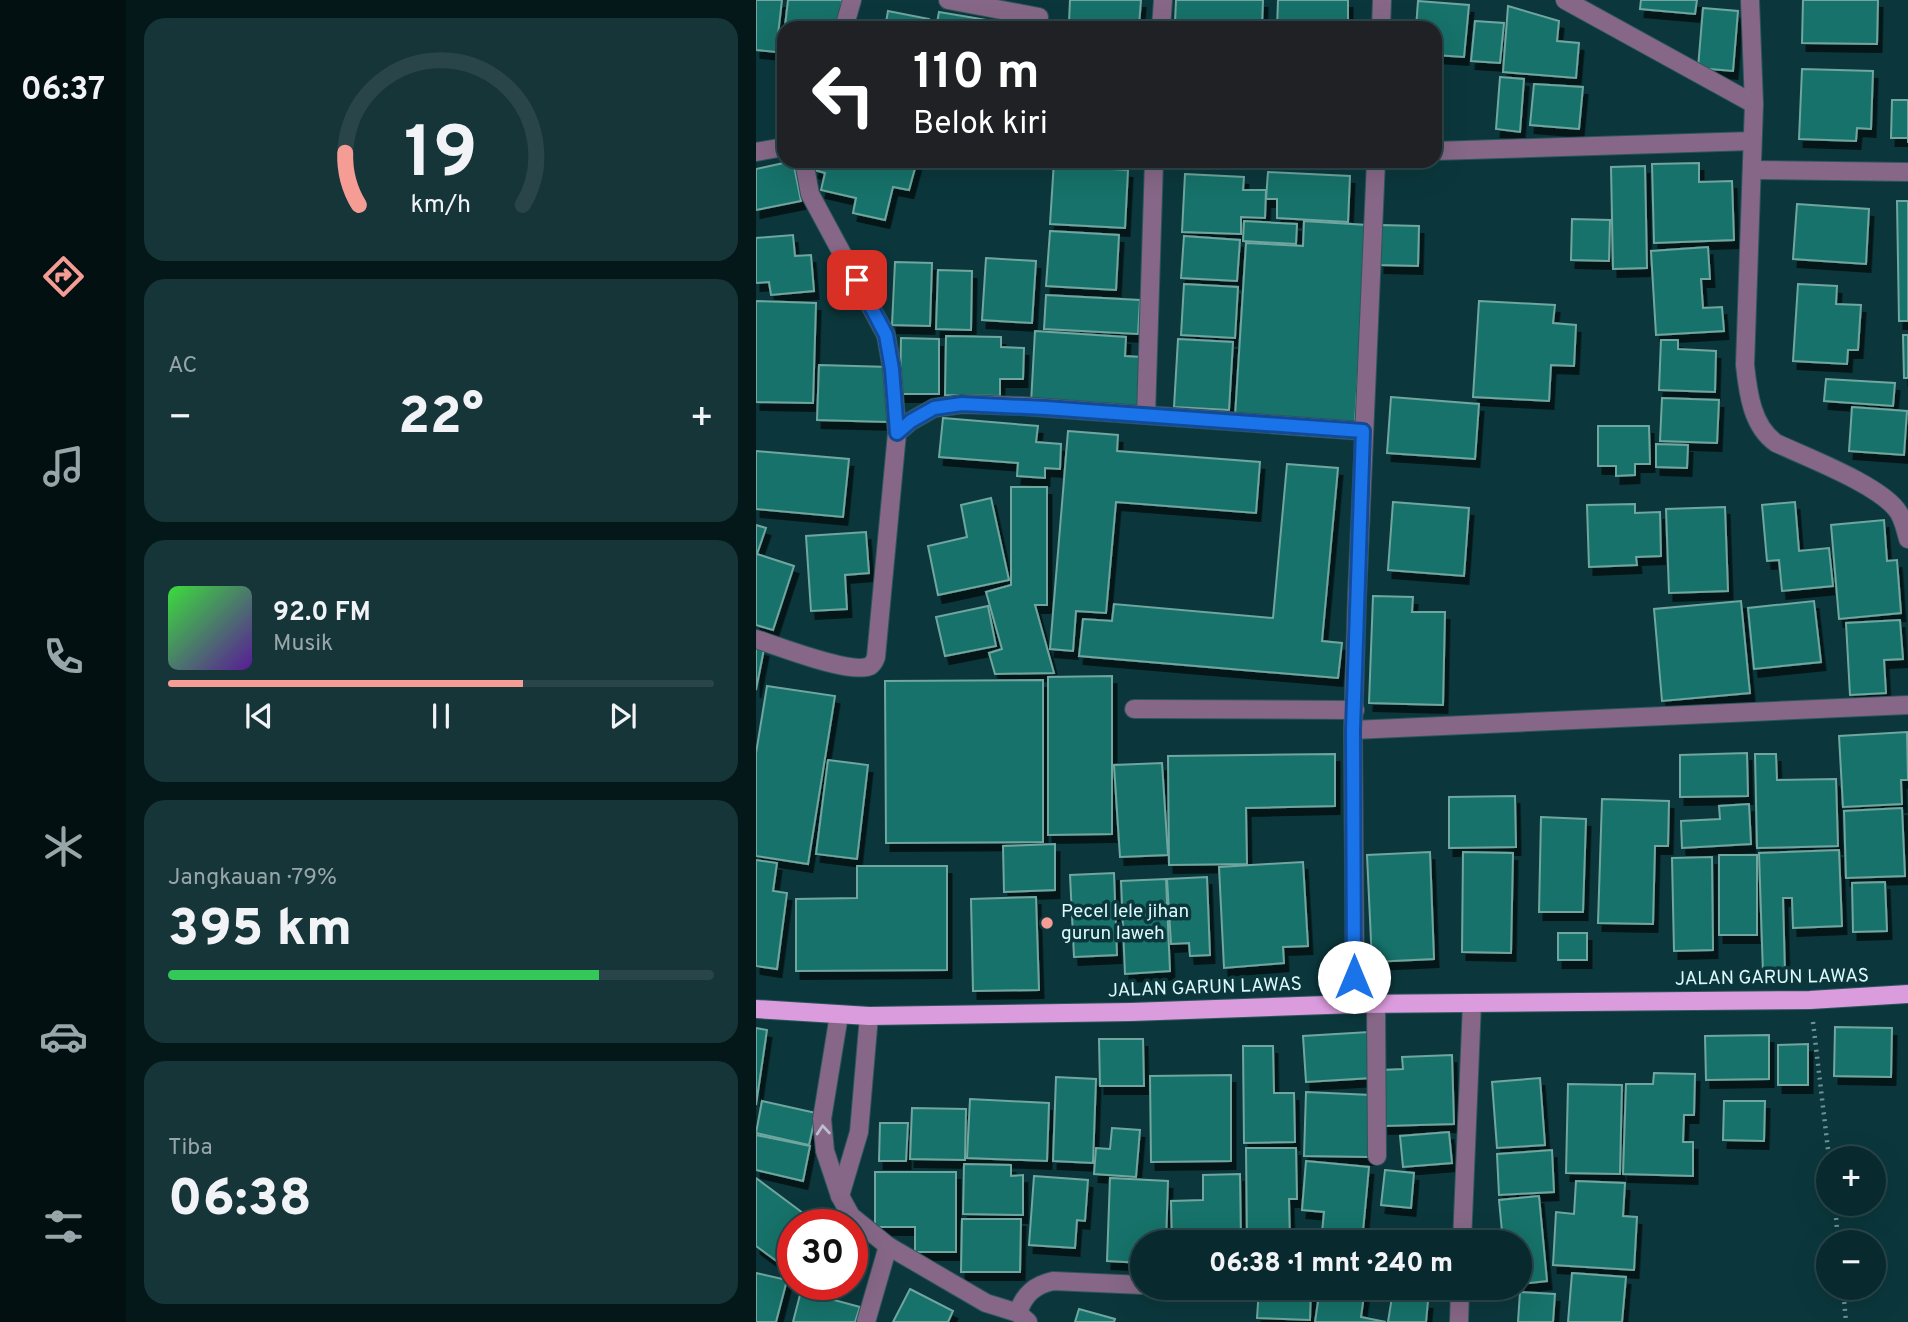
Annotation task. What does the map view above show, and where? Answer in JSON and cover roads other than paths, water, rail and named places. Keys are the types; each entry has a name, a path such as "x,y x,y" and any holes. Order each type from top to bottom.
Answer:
{"main road":[{"name":"JALAN GARUN LAWAS","path":"756,1009 869,1016 1131,1012 1355,1004 1810,1000 1908,994"}],"street":[{"path":"846,21 852,0"},
{"path":"948,0 1039,17"},
{"path":"1162,21 1163,0"},
{"path":"1381,21 1382,0"},
{"path":"1565,0 1754,104"},
{"path":"1750,0 1754,104 1745,365 1747,388 1763,432 1776,443 1878,493 1903,511 1908,539"},
{"path":"1442,150 1752,141"},
{"path":"756,152 777,148"},
{"path":"756,639 839,666 862,667 874,662 897,433 892,369 886,335 810,194 805,168"},
{"path":"1146,415 1154,168"},
{"path":"1355,1004 1353,730 1376,168"},
{"path":"1753,170 1908,172"},
{"path":"897,433 924,413 948,405 1021,406 1363,431"},
{"path":"1353,730 1908,705"},
{"path":"1135,709 1355,709"},
{"path":"1463,1230 1472,1003"},
{"path":"1376,1004 1377,1156"},
{"path":"839,1015 822,1118 825,1151 840,1196 851,1216 888,1245 986,1303 1023,1317 1025,1297 1041,1284 1054,1281 1130,1284"},
{"path":"840,1196 859,1132 869,1016"},
{"path":"866,1322 888,1245"},
{"path":"1459,1322 1460,1300"}],"place":[{"name":"Pecel lele jihan gurun laweh","path":"1047,923"}]}
